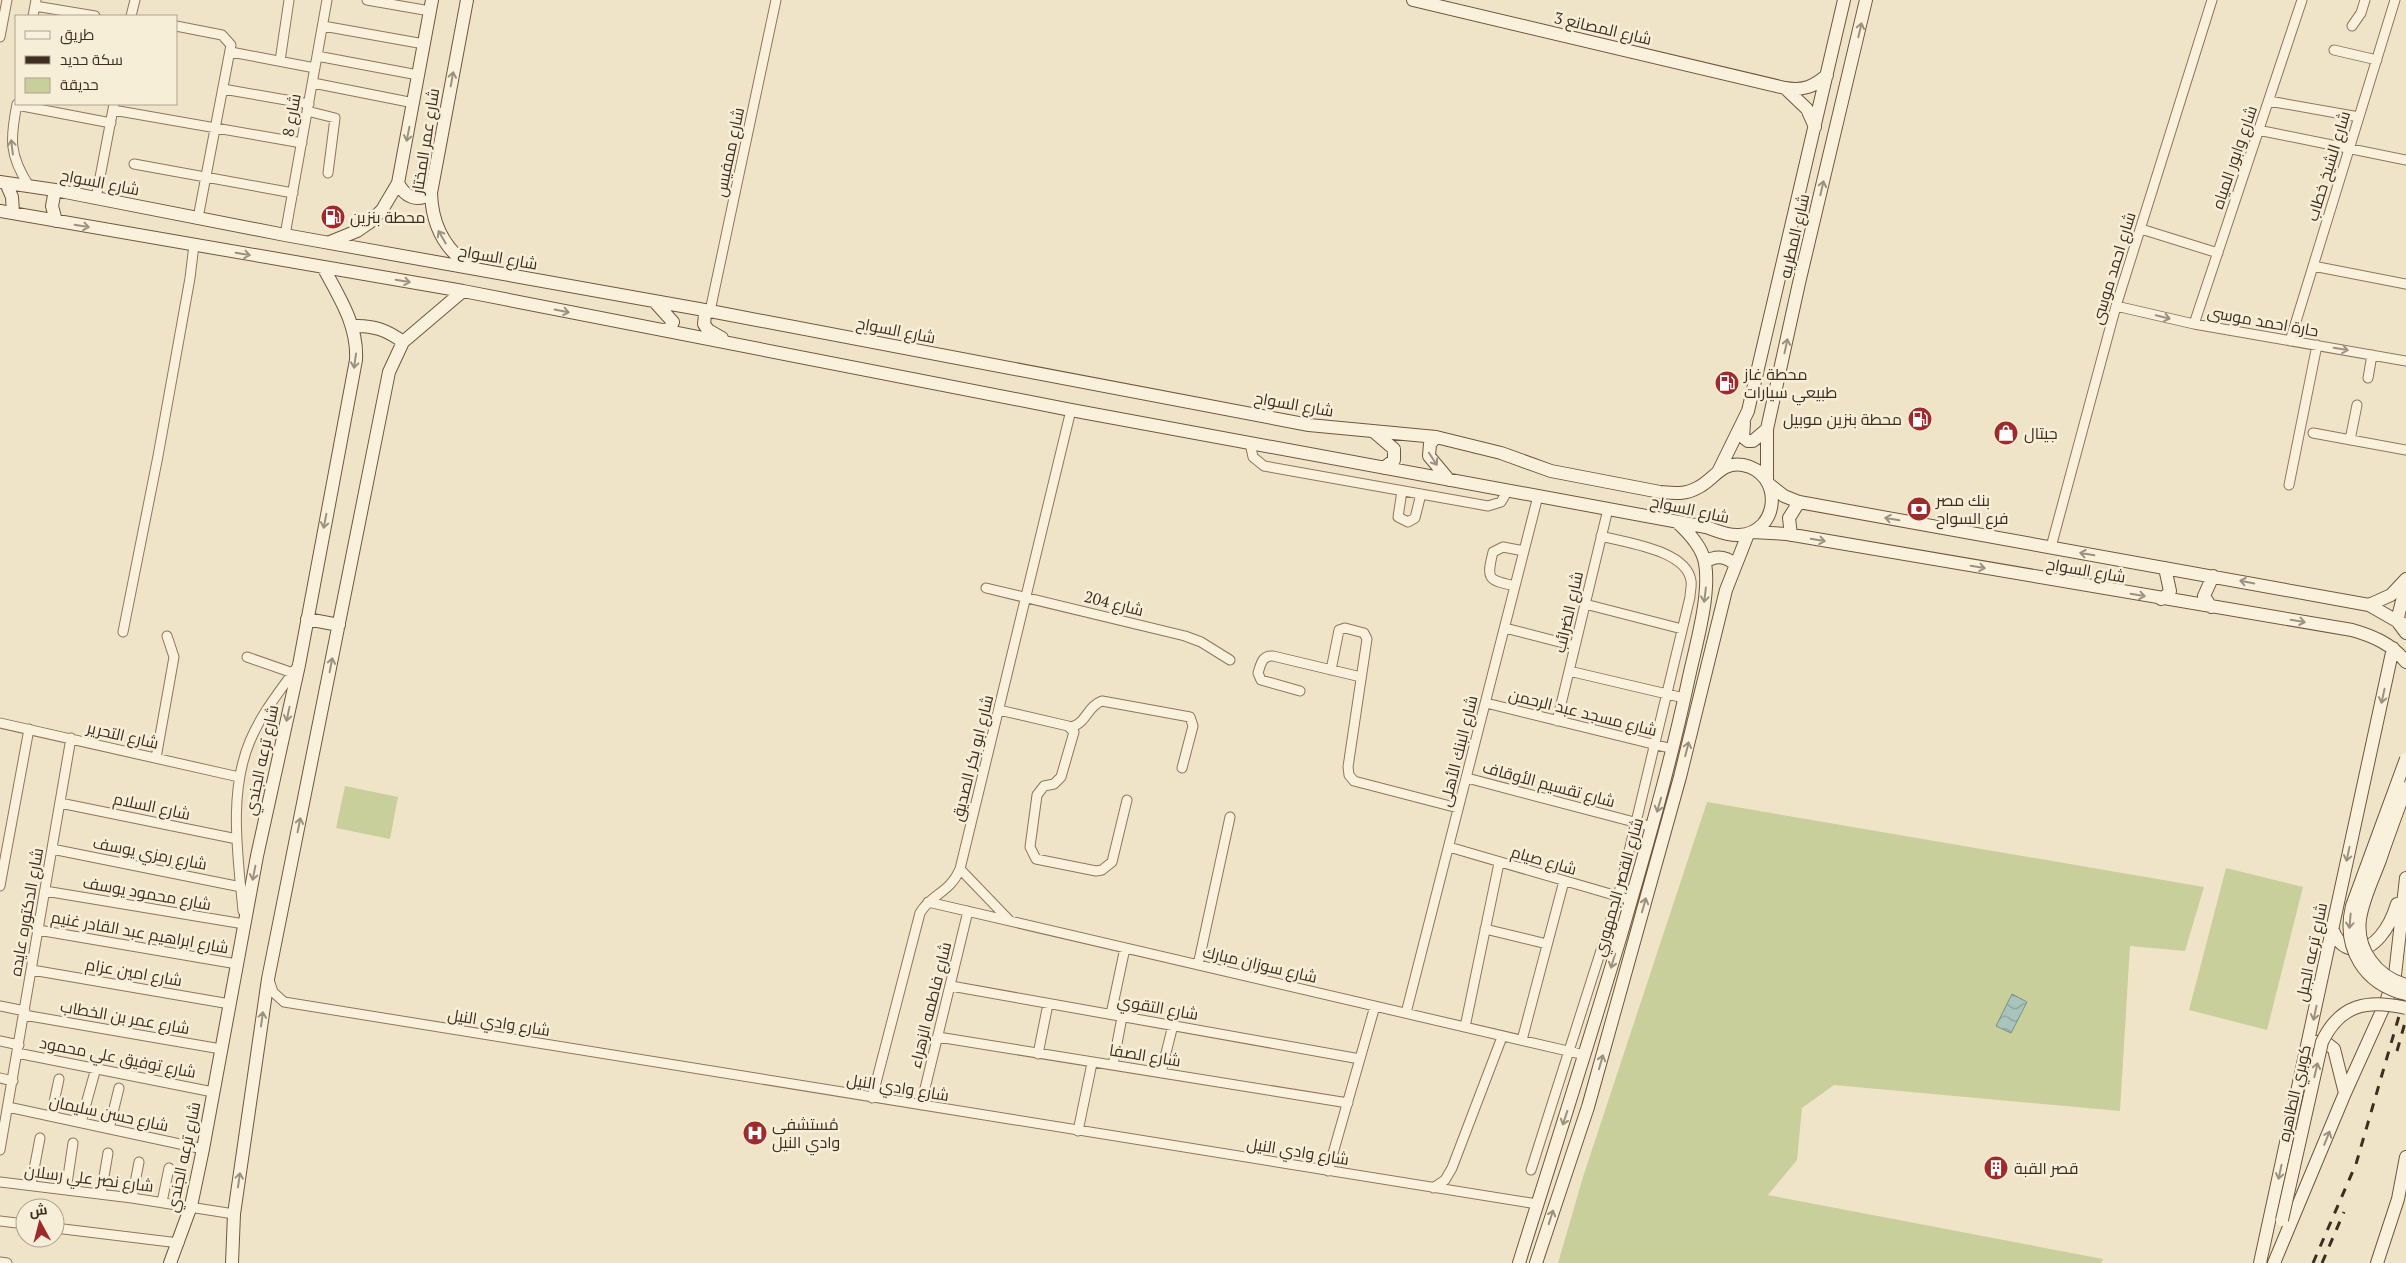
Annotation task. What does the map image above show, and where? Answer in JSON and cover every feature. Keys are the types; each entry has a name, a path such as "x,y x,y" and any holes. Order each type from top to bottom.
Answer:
{"main road":[{"name":"شارع عمر المختار","path":"466,0 431,193 432,209 442,239 463,262 477,270"},
{"name":"شارع المصانع 3","path":"1413,0 1785,88 1804,89 1820,82 1827,75"},
{"name":"شارع المطريه","path":"1719,470 1745,418 1844,0"},
{"name":"شارع المطريه","path":"1768,483 1767,429 1799,283 1866,0"},
{"name":"شارع عمر المختار","path":"327,242 343,238 370,222 382,210 398,183 431,6"},
{"path":"1785,88 1807,109 1815,127"},
{"path":"3,182 12,197 13,213"},
{"name":"شارع السواح","path":"3,182 55,190 285,235 710,311 1309,425 1436,437 1501,453 1551,470 1660,492 1676,494 1698,488 1719,470 1731,465 1745,466 1758,471 1768,483 1784,496 1800,502 2369,606 2401,623 2406,633"},
{"path":"398,183 402,191 411,197 422,198 431,193"},
{"path":"55,190 52,206 56,221"},
{"name":"شارع السواح","path":"0,211 463,291 1071,410 1706,526 1737,536 1750,533 1791,535 2352,630 2367,634 2393,648 2406,662"},
{"name":"شارع ترعه الجندي","path":"170,1263 179,1244 191,1206 203,1149 244,923 307,619 356,360 353,326 323,267"},
{"path":"232,1263 234,1214 268,979 389,372 403,342 463,291"},
{"path":"654,301 673,322 670,329 663,330"},
{"path":"710,311 703,318 705,327 730,343"},
{"path":"353,326 364,325 385,330 403,342"},
{"path":"1745,418 1743,434 1748,441 1753,441 1767,429"},
{"path":"1372,430 1394,449 1394,460 1384,468"},
{"path":"1436,437 1428,448 1429,456 1449,480"},
{"path":"1750,533 1763,524 1770,513 1773,500 1768,483"},
{"path":"1791,535 1789,518 1800,502"},
{"name":"شارع القصر الجمهوري","path":"1518,1263 1585,1055 1653,827 1684,698 1706,592 1705,562 1698,547 1676,522"},
{"name":"شارع القصر الجمهوري","path":"1536,1263 1588,1107 1678,786 1726,590 1735,564 1750,533"},
{"path":"1705,562 1717,557 1724,557 1735,564"},
{"path":"2161,599 2170,591 2165,568"},
{"path":"2211,607 2204,596 2213,576"},
{"path":"2369,606 2391,595 2406,579"},
{"path":"2401,623 2406,585"},
{"path":"307,619 339,625"},
{"name":"شارع ترعه الجبل","path":"2260,1263 2393,648"},
{"path":"2406,759 2352,906 2348,927 2352,949 2363,968 2378,983 2406,994"},
{"path":"2406,788 2362,907 2360,931 2366,954 2373,965 2392,980 2406,985"},
{"path":"2332,928 2338,941 2344,946 2359,950 2372,945 2381,935 2394,913 2406,876"},
{"path":"2273,1263 2345,1093 2375,1028 2394,975 2406,876"},
{"name":"كوبري الطاهره","path":"2273,1263 2322,1042 2327,1032 2341,1015 2361,1005 2383,1003 2406,1008"},
{"path":"2308,1045 2319,1041 2325,1042 2334,1049 2345,1093"},
{"path":"2377,1263 2398,1199 2406,1157"}],"street":[{"path":"131,15 134,0"},
{"path":"280,61 288,0"},
{"name":"شارع 8","path":"285,235 327,0"},
{"path":"367,0 431,6"},
{"name":"شارع ممفيس","path":"710,311 776,0"},
{"name":"شارع احمد موسى","path":"2051,547 2116,306 2212,0"},
{"name":"شارع وابور المياه","path":"2194,324 2302,0"},
{"path":"2352,26 2358,20 2365,0"},
{"name":"شارع الشيخ خطاب","path":"2290,341 2395,0"},
{"path":"0,35 4,1"},
{"path":"35,3 90,15"},
{"path":"178,26 222,35 231,45 198,218"},
{"path":"323,26 424,44"},
{"path":"2334,50 2376,60"},
{"path":"231,52 315,68"},
{"path":"317,56 418,75"},
{"path":"312,83 414,103"},
{"path":"223,89 308,108 335,118 328,173"},
{"path":"2269,101 2359,118"},
{"path":"17,105 11,139 12,150 20,171 29,186"},
{"path":"22,105 110,123"},
{"path":"96,198 114,107 302,143"},
{"path":"2258,130 2406,160"},
{"path":"134,164 293,194"},
{"path":"2141,230 2218,253"},
{"path":"123,632 158,456 190,278 194,245"},
{"path":"2313,266 2406,284"},
{"name":"حارة احمد موسى","path":"2116,306 2194,324 2406,361"},
{"path":"2289,485 2316,345"},
{"path":"2368,378 2372,355"},
{"path":"2350,440 2357,405"},
{"name":"شارع ابو بكر الصديق","path":"928,902 949,888 960,869 1000,710 1071,410"},
{"path":"2313,433 2406,450"},
{"path":"1250,443 1253,457 1264,466 1488,506 1501,502 1508,490"},
{"path":"1402,491 1398,517 1408,522 1415,518 1421,494"},
{"name":"شارع البنك الأهلى","path":"1406,1013 1538,496"},
{"name":"شارع الضرائب","path":"1557,721 1608,509"},
{"path":"1531,1170 1618,897 1667,694 1691,581 1685,566 1673,556 1601,536"},
{"path":"1515,586 1495,582 1490,577 1488,571 1493,552 1503,546 1524,551"},
{"name":"شارع 204","path":"986,588 1185,636 1201,642 1230,660"},
{"path":"1585,604 1682,629"},
{"path":"1331,670 1339,630 1345,628 1361,632 1367,640 1348,768 1349,775 1354,781 1458,808"},
{"path":"1505,628 1575,646"},
{"path":"156,758 174,657 167,636"},
{"path":"1300,691 1261,680 1258,673 1262,660 1267,656 1274,656 1362,677"},
{"path":"244,923 237,839 240,777 249,742 259,721 296,669 247,657"},
{"path":"1569,671 1684,698"},
{"path":"1000,710 1071,727 1081,723 1092,706 1102,701 1190,717 1193,720 1193,726 1182,768"},
{"name":"شارع مسجد عبد الرحمن","path":"1486,703 1673,749"},
{"name":"شارع التحرير","path":"0,723 240,777"},
{"path":"1071,727 1074,734 1062,777 1054,784 1044,786 1037,795 1031,851 1040,861 1096,871 1108,867 1112,862 1127,800"},
{"path":"0,886 29,729"},
{"name":"شارع الدكتوره عايده","path":"0,1150 3,1120 13,1081 72,738"},
{"name":"شارع تقسيم الأوقاف","path":"1467,778 1653,827"},
{"name":"شارع السلام","path":"60,803 237,839"},
{"path":"1198,965 1230,817"},
{"name":"شارع صيام","path":"1449,847 1631,900"},
{"name":"شارع رمزي يوسف","path":"52,849 241,887"},
{"path":"1465,1027 1499,863"},
{"path":"960,869 1010,921"},
{"path":"1522,1040 1564,881"},
{"name":"شارع محمود يوسف","path":"45,891 244,923"},
{"path":"872,1098 920,913 928,902"},
{"name":"شارع سوزان مبارك","path":"928,902 1585,1055"},
{"name":"شارع فاطمه الزهراء","path":"921,1105 968,912"},
{"path":"1485,929 1547,944"},
{"name":"شارع ابراهيم عبد القادر غنيم","path":"38,930 237,964"},
{"path":"1111,1014 1125,948"},
{"name":"شارع امين عزام","path":"32,970 230,1004"},
{"name":"شارع وادي النيل","path":"268,979 273,992 284,1002 1537,1204"},
{"name":"شارع التقوي","path":"951,986 1360,1059"},
{"path":"1038,1054 1048,1004"},
{"name":"شارع عمر بن الخطاب","path":"0,1006 24,1013 220,1049"},
{"path":"1328,1171 1374,1006"},
{"path":"1113,1065 1122,1017"},
{"path":"1161,1073 1173,1025"},
{"name":"شارع الصفا","path":"938,1037 1348,1103"},
{"path":"1433,1188 1445,1180 1452,1168 1502,1037"},
{"name":"شارع توفيق علي محمود","path":"0,1042 18,1049 96,1068 213,1092"},
{"path":"1078,1131 1092,1062"},
{"path":"81,1122 96,1068"},
{"path":"0,1078 13,1081"},
{"path":"51,1116 59,1079"},
{"path":"109,1129 119,1088"},
{"name":"شارع حسن سليمان","path":"8,1106 203,1149"},
{"path":"31,1185 40,1138"},
{"path":"66,1190 73,1144"},
{"path":"101,1194 108,1153"},
{"path":"132,1198 139,1162"},
{"path":"162,1202 170,1168"},
{"name":"شارع نصر علي رسلان","path":"0,1182 162,1202 234,1214"},
{"path":"0,1221 15,1223"},
{"path":"65,1229 179,1244"},
{"path":"0,1262 7,1263"}],"green space":[{"path":"345,786 398,797 390,839 336,828"},
{"path":"1707,802 2204,887 2185,951 2130,946 2120,1111 1834,1085 1802,1108 1797,1160 1768,1195 2103,1259 2101,1263 1558,1263 1583,1177"},
{"path":"2226,868 2303,887 2267,1030 2189,1010"}],"water":[{"path":"2012,994 2027,1002 2011,1033 1996,1026"}],"railway":[{"path":"2313,1263 2356,1164 2406,992"},
{"path":"2397,1051 2406,1019"},
{"path":"2322,1263 2344,1212"}],"place":[{"name":"محطة بنزين","path":"333,217"},
{"name":"محطة غاز طبيعي سيارات","path":"1727,383"},
{"name":"محطة بنزين موبيل","path":"1920,419"},
{"name":"جيتال","path":"2006,433"},
{"name":"بنك مصر فرع السواح","path":"1919,509"},
{"name":"مُستشفى وادي النيل","path":"755,1133"},
{"name":"قصر القبة","path":"1996,1168"}]}
